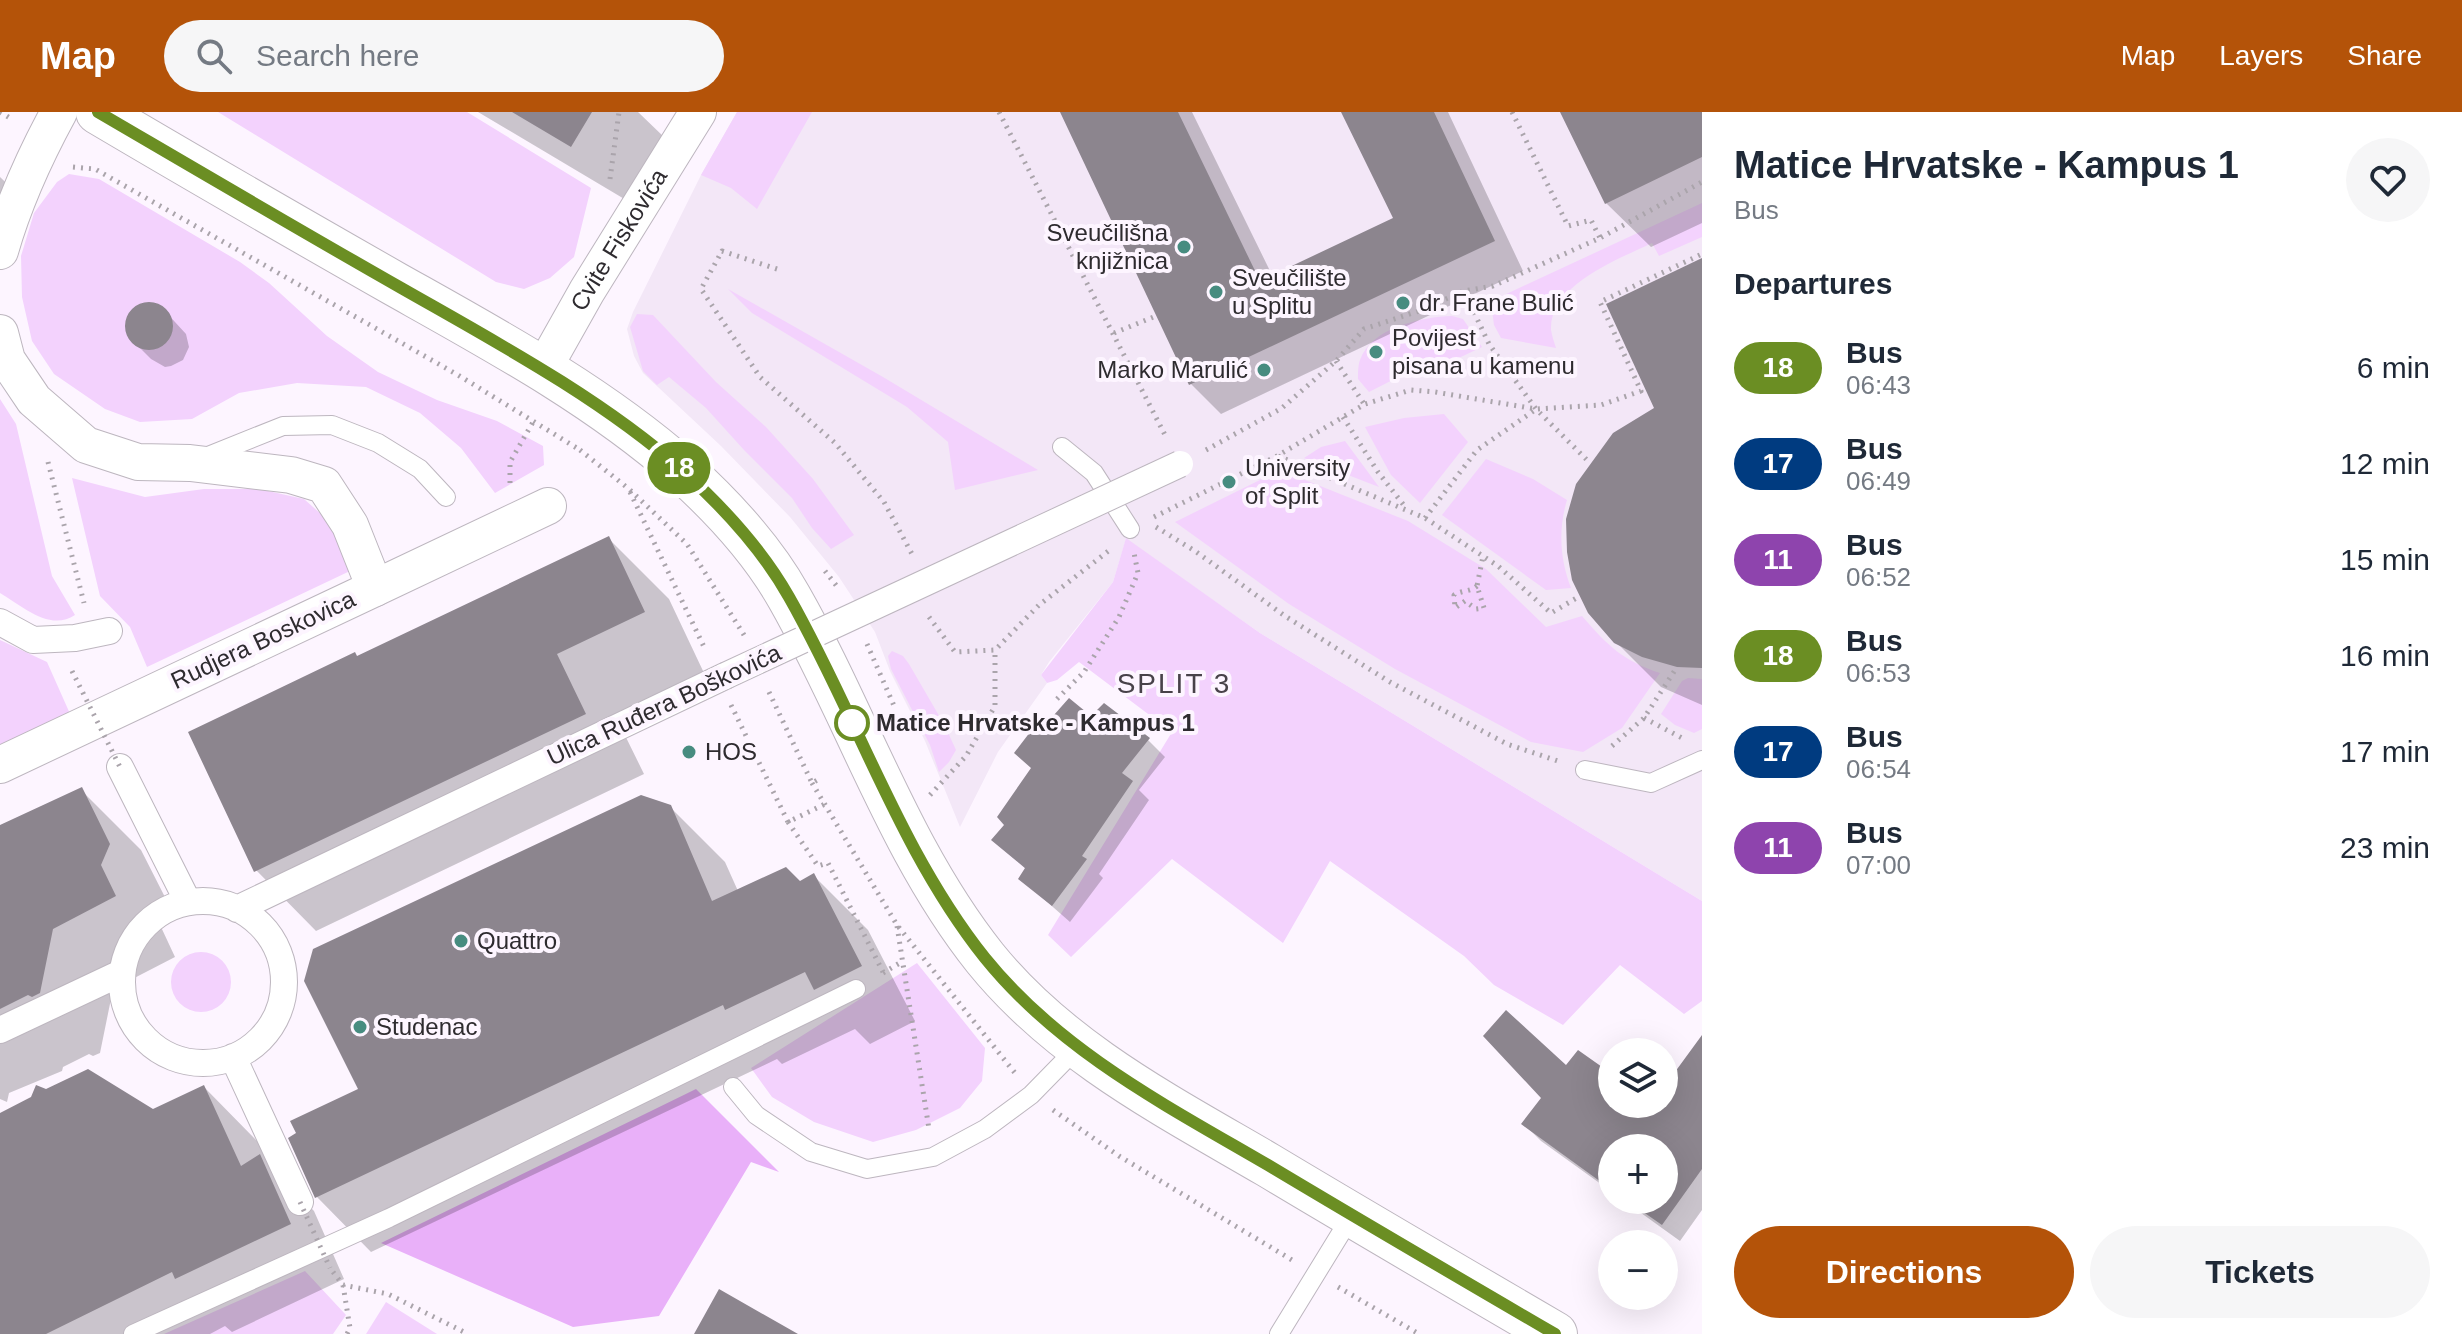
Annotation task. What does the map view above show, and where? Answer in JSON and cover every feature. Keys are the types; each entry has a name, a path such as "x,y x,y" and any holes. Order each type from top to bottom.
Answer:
{"street":[{"path":"0,251 8,221 39,149 59,112"},
{"path":"98,112 481,333 641,437 683,471 743,531 787,593 900,821 937,888 984,957 1028,1006 1077,1048 1178,1112 1555,1334"},
{"name":"Cvite Fiskovića","path":"542,371 587,291 698,112"},
{"name":"Rudjera Boskovica","path":"0,333 7,360 34,400 86,445 138,462 190,463 291,475 324,485 350,525 375,588 0,765"},
{"name":"Ulica Ruđera Boškovića","path":"237,909 1180,464"},
{"path":"375,588 548,506"},
{"path":"0,622 33,640 75,638 109,631"},
{"path":"120,767 188,902"},
{"path":"188,902 214,902 237,909 262,926 277,949 285,976 282,1004 270,1029 251,1049 226,1061 199,1064 173,1058 150,1045 133,1024 123,1000 121,973 137,935 168,908 188,902"},
{"path":"0,1030 121,973"},
{"path":"233,1057 300,1202"}],"lane":[{"path":"190,463 283,426 332,425 378,443 410,462 446,497"},
{"path":"1062,447 1094,473 1130,529"},
{"path":"1585,770 1651,783 1698,752"},
{"path":"133,1334 389,1218 856,989"},
{"path":"733,1087 756,1115 811,1152 867,1169 933,1157 985,1129 1031,1095 1077,1048"},
{"path":"1279,1334 1352,1215"}],"path":[{"path":"0,112 18,124 39,149 68,166 95,169 458,375 580,450 629,489 687,544 746,638"},
{"path":"610,182 619,112"},
{"path":"999,112 1180,464 1282,408 1336,361 1364,329 1419,311 1464,291 1493,286 1600,238 1702,182"},
{"path":"1512,112 1568,226 1591,220 1600,238"},
{"path":"777,269 722,251 701,289 760,377 835,443 884,502 914,557"},
{"path":"1677,667 1644,718 1585,770 1507,744 1390,682 1285,616 1195,551 1147,521 1277,456 1365,404 1411,390 1536,409 1601,405 1643,391 1600,302 1702,254"},
{"path":"1464,291 1489,344 1536,409 1590,463"},
{"path":"1114,333 1156,316"},
{"path":"1336,361 1365,404"},
{"path":"34,400 82,601 109,631"},
{"path":"1425,518 1477,450 1536,409"},
{"path":"1343,417 1378,472 1407,509"},
{"path":"510,485 510,462 533,422"},
{"path":"580,450 587,439"},
{"path":"1277,456 1425,518 1498,566 1551,613 1580,596"},
{"path":"629,489 722,678 788,822 818,866 828,863 883,972"},
{"path":"925,612 955,652 995,650 1039,605 1104,557 1130,529"},
{"path":"1057,699 1084,672 1119,617 1138,573 1130,529"},
{"path":"1477,586 1472,591 1454,595 1455,608 1465,601 1476,609 1484,608 1477,586 1483,556"},
{"path":"932,793 966,756 995,706 995,650"},
{"path":"72,671 120,767"},
{"path":"764,680 812,783 821,778"},
{"path":"770,694 781,693"},
{"path":"1644,718 1698,752"},
{"path":"788,822 825,804"},
{"path":"897,925 933,1157"},
{"path":"300,1202 330,1268 343,1285 350,1328 347,1334"},
{"path":"343,1285 388,1294 468,1334"}],"shaded area":[{"path":"218,112 467,112 591,188 574,257 550,278 524,289 496,282"},
{"name":"University of Split","path":"737,112 1702,112 1702,901 1260,633 1126,539 1113,582 1049,662 1041,675 1047,683 998,752 960,827 875,632 839,577 790,517 721,446 643,373 634,356 627,329 633,312 701,175"},
{"path":"737,112 812,112 757,209 731,188 701,175"},
{"path":"69,174 99,179 240,262 269,283 327,336 378,372 437,400 497,421 543,446 544,465 495,493 461,448 420,413 366,387 297,383 239,393 192,419 140,422 105,409 54,374 32,341 22,297 21,256 34,213 57,182"},
{"path":"1702,203 1702,237 1659,256 1652,243 1605,266 1573,287 1553,314 1551,330 1556,348 1501,338 1494,325 1492,310 1502,296"},
{"path":"728,289 1038,470 955,490 948,442 907,407 752,313"},
{"path":"637,314 653,315 716,382 766,427 813,479 854,535 831,549 792,498 706,408 669,377 657,385 643,371 630,327"},
{"path":"1452,316 1463,319 1482,347 1427,373 1422,365 1369,392 1358,379 1360,360 1375,339 1399,326"},
{"path":"0,399 16,424 52,576 75,615 66,619 46,619 0,593"},
{"path":"1444,414 1468,442 1420,503 1391,475 1365,427 1404,418"},
{"path":"1345,441 1379,487 1304,458 1321,447"},
{"path":"1486,459 1533,479 1567,500 1562,522 1562,544 1564,566 1571,588 1546,590 1442,515"},
{"path":"1280,470 1408,521 1486,569 1546,627 1582,616 1616,651 1660,673 1622,728 1583,752 1531,742 1395,669 1289,604 1175,522"},
{"path":"72,478 145,497 204,489 259,489 304,499 330,522 350,571 147,667 130,627 100,596"},
{"path":"1126,538 1260,633 1702,901 1702,1001 1684,1014 1620,965 1563,1025 1494,985 1464,956 1330,861 1283,943 1172,859 1071,957 1048,935 1172,732 1079,662 1057,680 1047,683 1041,675 1113,582"},
{"path":"0,640 47,662 71,716 0,748"},
{"path":"892,651 903,656 909,664 956,750 939,772 930,745 891,669 888,656"},
{"path":"1702,679 1702,729 1694,733 1675,725 1661,714 1682,681"},
{"path":"201,952 223,960 231,982 223,1004 201,1012 179,1004 171,982 179,960"},
{"path":"917,963 985,1048 982,1081 960,1108 916,1130 873,1142 814,1122 772,1097 751,1068"},
{"path":"696,1089 779,1172 751,1162 659,1316 573,1327 381,1243"},
{"path":"305,1271 346,1315 333,1334 164,1334"},
{"path":"386,1302 437,1334 366,1334"}],"building":[{"path":"512,112 592,112 571,147"},
{"name":"Sveučilišna knjižnica","path":"1060,112 1178,112 1260,281 1393,218 1341,112 1434,112 1495,241 1189,385"},
{"path":"1560,112 1702,112 1702,157 1605,204"},
{"path":"1702,258 1702,668 1677,667 1642,657 1614,643 1588,613 1572,580 1566,519 1576,484 1613,433 1654,408 1606,304"},
{"path":"149,302 166,309 173,326 166,343 149,350 132,343 125,326 132,309"},
{"path":"609,536 645,612 557,654 586,714 254,872 188,732 355,652 357,656"},
{"path":"1069,698 1091,716 1104,703 1150,738 1122,773 1133,781 1082,856 1087,859 1052,906 1018,879 1025,868 991,840 1004,825 997,817 1031,768 1014,753 1040,719 1046,724"},
{"path":"82,787 110,844 101,865 116,896 53,929 40,993 32,997 28,995 0,1009 0,825"},
{"path":"641,795 671,805 712,901 786,867 800,881 814,873 862,966 814,990 805,972 725,1010 723,1005 315,1198 288,1138 296,1133 290,1121 358,1089 304,981 313,949"},
{"path":"1506,1010 1566,1065 1578,1050 1598,1064 1598,1118 1678,1118 1678,1068 1702,1035 1702,1169 1678,1203 1678,1134 1598,1134 1598,1180 1521,1124 1541,1098 1483,1036"},
{"path":"88,1069 153,1109 204,1085 241,1166 260,1154 291,1224 175,1279 172,1272 46,1334 0,1334 0,1113 31,1097 36,1085 46,1089"},
{"path":"1646,1214 1670,1214 1662,1225"},
{"path":"719,1289 798,1334 694,1334"}],"bus line":[{"name":"18","path":"98,112 481,333 603,411 683,471 743,531 787,593 900,821 937,888 984,957 1028,1006 1077,1048 1178,1112 1555,1334"}],"place":[{"name":"Sveučilišna knjižnica","path":"1184,247"},
{"name":"Sveučilište u Splitu","path":"1216,292"},
{"name":"dr. Frane Bulić","path":"1403,303"},
{"name":"Povijest pisana u kamenu","path":"1376,352"},
{"name":"Marko Marulić","path":"1264,370"},
{"name":"University of Split","path":"1229,482"},
{"name":"Matice Hrvatske - Kampus 1","path":"852,723"},
{"name":"HOS","path":"689,752"},
{"name":"Quattro","path":"461,941"},
{"name":"Studenac","path":"360,1027"}],"district":[{"name":"SPLIT 3","path":"1174,683"}]}
